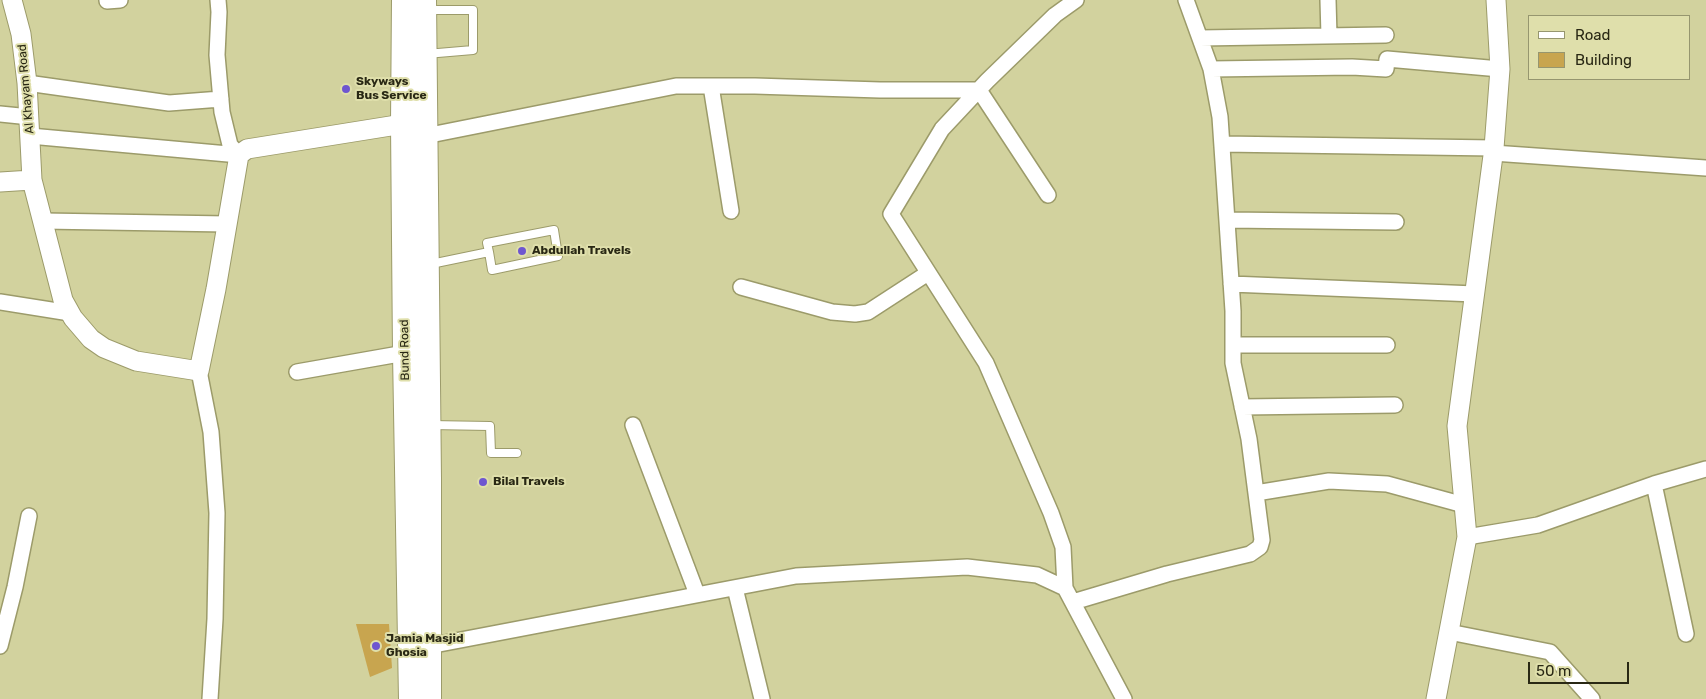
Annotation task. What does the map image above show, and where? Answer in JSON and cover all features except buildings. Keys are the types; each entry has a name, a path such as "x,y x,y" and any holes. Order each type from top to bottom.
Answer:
{"main road":[{"name":"Bund Road","path":"410,699 405,353 415,267 424,136 424,54 414,5"},
{"name":"Bund Road","path":"414,5 403,124 428,426 428,699"}],"street":[{"name":"Al Khayam Road","path":"12,0 21,34 27,83 32,180 63,300 72,318 91,339 104,348 136,361 199,371"},
{"path":"107,0 120,0"},
{"path":"218,0 217,55 221,99 230,145 239,155"},
{"path":"1076,0 1055,15 942,129 891,214 986,363 1051,513 1063,547 1065,588 1124,699"},
{"path":"1073,602 1167,574 1250,554 1260,547 1262,540 1249,439 1233,363 1231,284 1220,117 1211,69 1186,0"},
{"path":"1328,0 1329,36"},
{"path":"1436,699 1467,537 1457,426 1494,150 1500,70 1496,0"},
{"path":"1200,38 1386,35"},
{"path":"1211,69 1352,67 1386,69 1387,59 1500,70"},
{"path":"27,83 168,103 221,99"},
{"path":"424,136 676,86 979,90"},
{"path":"711,86 731,211"},
{"path":"979,90 1048,195"},
{"path":"0,114 30,117"},
{"path":"30,136 239,155 247,149 403,124"},
{"path":"1222,144 1494,150 1706,168"},
{"path":"210,699 215,619 217,513 211,432 199,371 216,289 239,155"},
{"path":"0,182 32,180"},
{"path":"1226,220 1396,222"},
{"path":"43,222 227,224"},
{"path":"741,287 832,312 855,314 868,312 928,273"},
{"path":"1231,284 1475,294"},
{"path":"0,302 70,312"},
{"path":"1232,345 1387,346"},
{"path":"297,372 405,353"},
{"path":"1242,407 1395,405"},
{"path":"633,425 697,594"},
{"path":"1467,537 1538,525 1654,484 1706,469"},
{"path":"1256,493 1329,481 1387,484 1464,505"},
{"path":"1654,484 1686,634"},
{"path":"0,646 30,516"},
{"path":"428,646 796,576 967,567 1037,575 1065,588"},
{"path":"735,588 762,699"},
{"path":"1449,632 1550,652 1592,699"}],"lane":[{"path":"414,5 473,10 473,50 424,54"},
{"path":"554,230 558,256 492,270 489,252 487,243 554,230"},
{"path":"415,267 489,252"},
{"path":"428,426 490,426 491,453 517,453"}],"place":[{"name":"Skyways Bus Service","path":"346,89"},
{"name":"Abdullah Travels","path":"522,251"},
{"name":"Bilal Travels","path":"483,482"},
{"name":"Jamia Masjid Ghosia","path":"376,646"}]}
